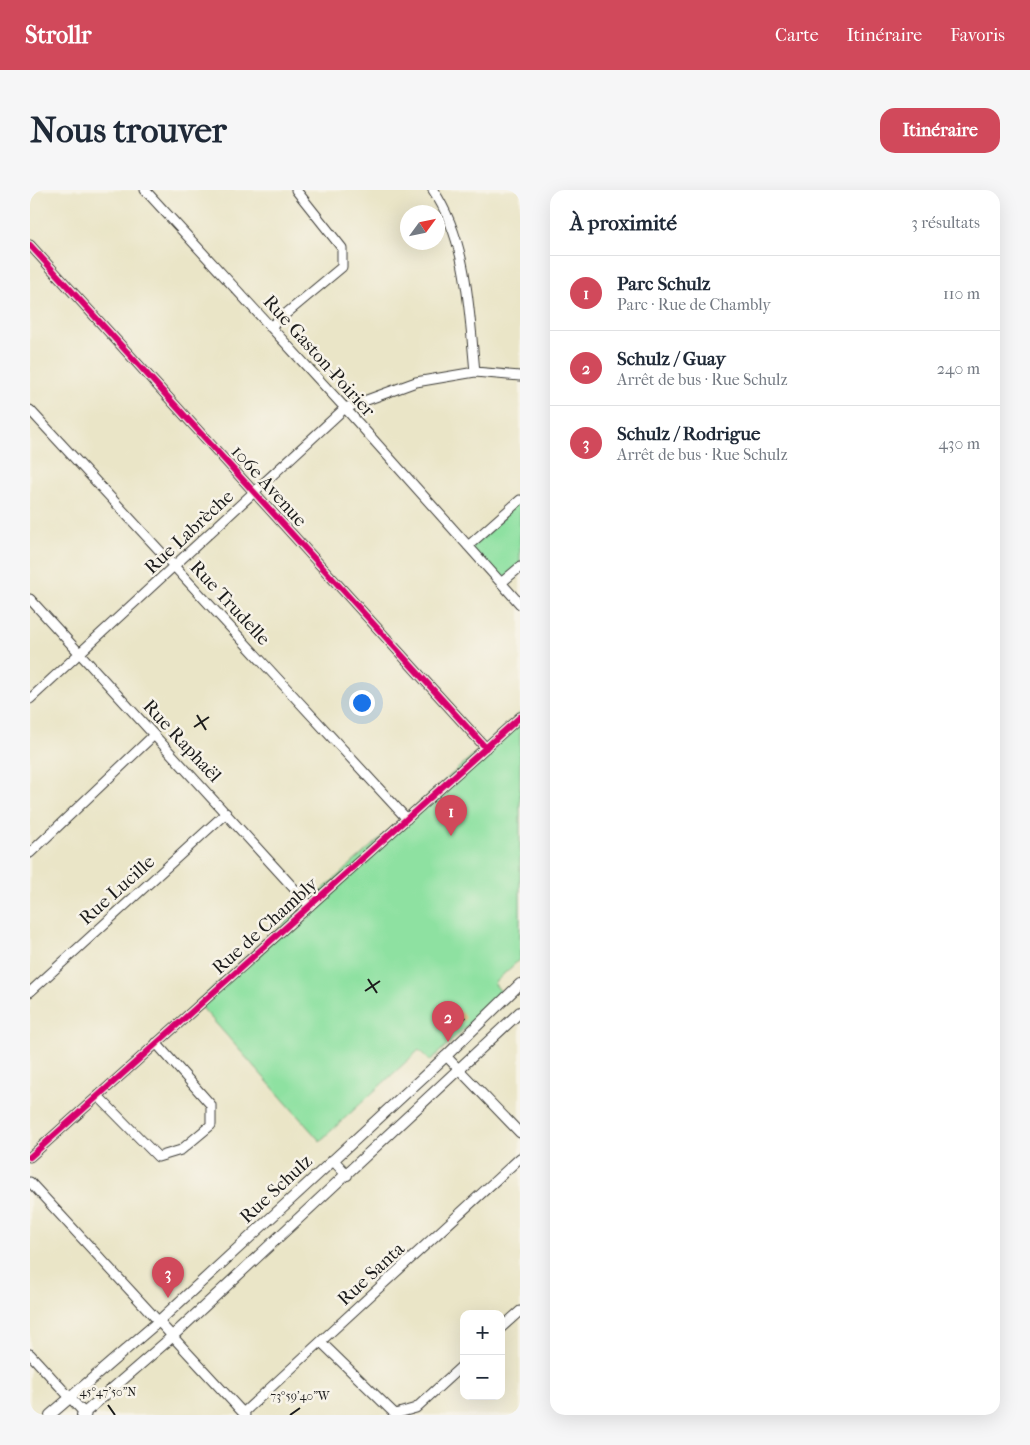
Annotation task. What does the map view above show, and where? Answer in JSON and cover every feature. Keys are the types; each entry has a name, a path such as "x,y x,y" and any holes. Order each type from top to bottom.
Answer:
{"street":[{"name":"Rue Gaston-Poirier","path":"145,190 345,408 520,604"},
{"path":"270,327 342,267 342,248 296,190"},
{"path":"433,190 442,204 466,275 475,372"},
{"name":"106e Avenue","path":"30,245 486,748"},
{"name":"Rue Labrèche","path":"30,699 345,408 416,382 475,372 520,376"},
{"name":"Rue Trudelle","path":"30,410 407,819"},
{"path":"468,546 520,500"},
{"path":"501,583 520,567"},
{"name":"Rue Raphaël","path":"30,599 310,906"},
{"name":"Rue de Chambly","path":"30,1157 520,717"},
{"path":"30,853 154,735"},
{"name":"Rue Lucille","path":"30,992 226,813"},
{"name":"Rue Schulz","path":"50,1415 158,1321 446,1056 520,984"},
{"name":"Rue Schulz","path":"84,1414 347,1175 520,1012"},
{"path":"98,1096 158,1157 181,1150 211,1125 211,1105 156,1043"},
{"path":"446,1056 520,1134"},
{"name":"Rue Santa","path":"244,1414 520,1158"},
{"path":"333,1160 347,1175"},
{"path":"30,1182 244,1414"},
{"path":"505,1324 520,1311"},
{"path":"321,1342 395,1414 416,1408 460,1368"},
{"path":"30,1354 84,1414"}],"green space":[{"path":"520,500 520,567 501,583 468,546"},
{"path":"520,713 520,959 494,983 502,993 430,1061 419,1050 320,1141 197,1002"}],"building":[{"path":"457,1008 466,1018 448,1034 439,1024"}],"cycle path":[{"path":"30,245 486,748"},
{"path":"30,1157 520,717"}],"place":[{"name":"Parc Schulz","path":"451,836"},
{"name":"Schulz / Guay","path":"448,1042"},
{"name":"Schulz / Rodrigue","path":"168,1298"}]}
